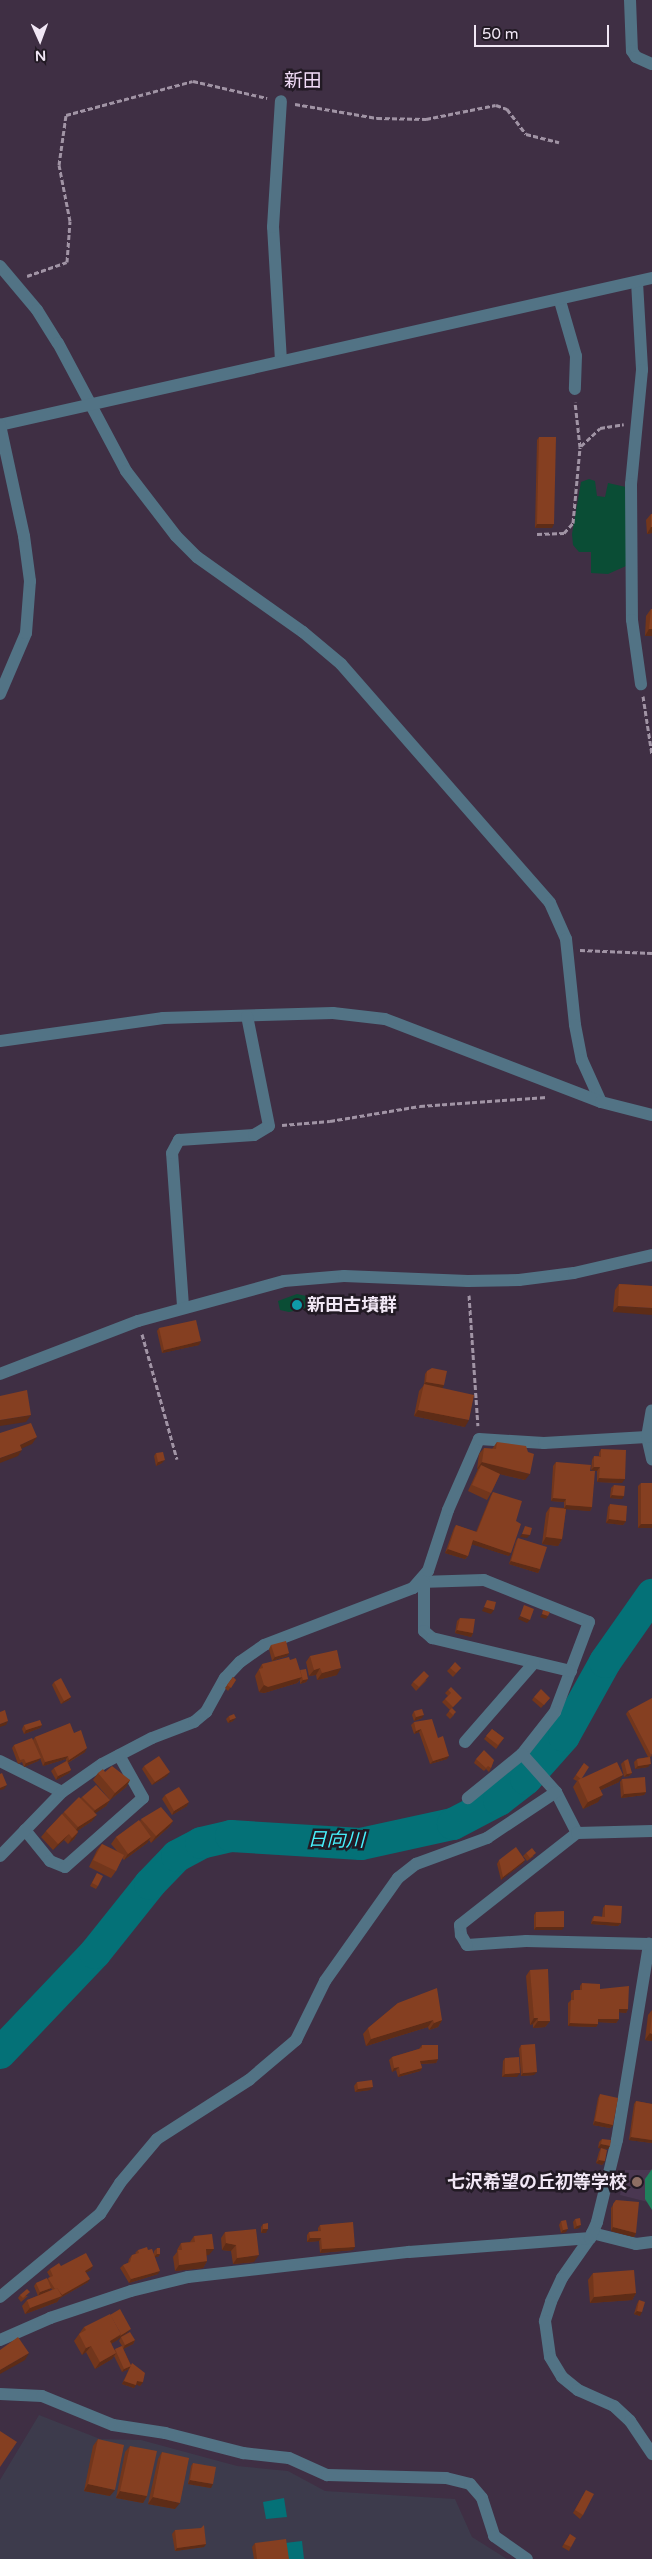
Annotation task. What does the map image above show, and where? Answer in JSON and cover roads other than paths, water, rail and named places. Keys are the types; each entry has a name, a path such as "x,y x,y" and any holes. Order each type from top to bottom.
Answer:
{"street":[{"path":"630,0 632,51 636,57 652,64"},
{"path":"281,101 273,227 281,361"},
{"path":"0,266 58,343 126,471 176,536 197,557 303,632 341,664 550,903 567,950 575,1025 582,1060 601,1102"},
{"path":"0,694 26,633 30,581 24,536 0,425 89,403 560,301 652,278"},
{"path":"637,282 642,370 631,484 632,620 641,684"},
{"path":"560,301 576,356 575,389"},
{"path":"0,1042 163,1018 333,1013 385,1019 601,1102 652,1115"},
{"path":"183,1306 172,1153 179,1140 254,1135 269,1126 248,1016"},
{"path":"0,1374 138,1321 183,1306 313,1276 468,1281 574,1274 652,1254"},
{"path":"652,1410 647,1437 652,1460"},
{"path":"0,1856 62,1792 119,1755 194,1722 206,1712 225,1678 240,1662 264,1645 413,1588 422,1582 428,1571 448,1510 479,1439 544,1443 647,1437"},
{"path":"422,1582 484,1580 589,1622 555,1712 524,1756 468,1798"},
{"path":"422,1582 424,1631 432,1638 570,1671"},
{"path":"465,1742 534,1663"},
{"path":"25,1830 50,1861 65,1867 143,1798 119,1755"},
{"path":"524,1756 553,1789 577,1833"},
{"path":"0,1761 62,1792"},
{"path":"0,2297 100,2214 120,2183 157,2139 249,2080 296,2040 326,1981 398,1878 416,1864 488,1838 553,1789"},
{"path":"652,1831 577,1833 471,1914 460,1925 461,1935 468,1945 481,1946 526,1941 650,1942 617,2140 591,2236 551,2302 545,2321 550,2357 562,2377 578,2390 614,2406 630,2420 652,2454"},
{"path":"0,2340 50,2318 131,2291 188,2277 409,2252 591,2236 636,2244 652,2242"},
{"path":"0,2394 42,2396 113,2425 165,2433 243,2453 289,2458 327,2475 446,2478 470,2484 482,2498 494,2536 527,2559"}],"waterway":[{"name":"日向川","path":"0,2053 95,1953 150,1884 177,1856 201,1843 231,1836 361,1844 453,1824 499,1800 526,1779 564,1736 605,1662 652,1595"}],"place":[{"name":"新田古墳群","path":"297,1305"},
{"name":"七沢希望の丘初等学校","path":"637,2182"}],"district":[{"name":"新田","path":"303,82"}]}
